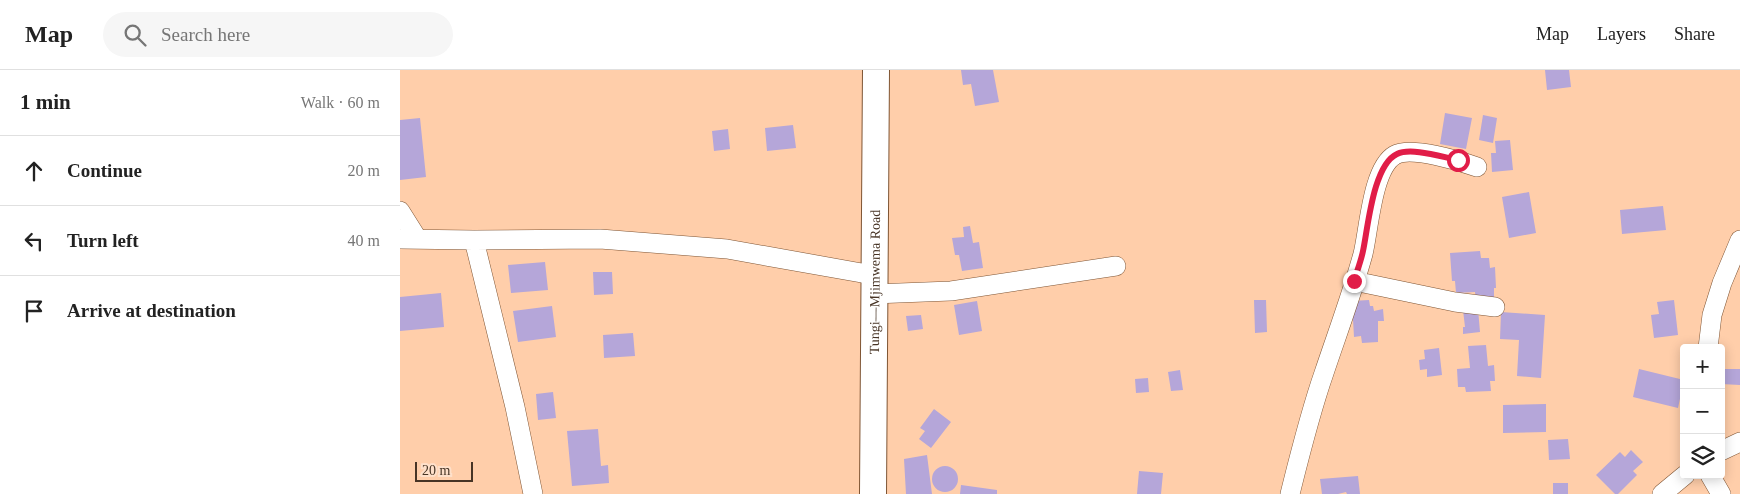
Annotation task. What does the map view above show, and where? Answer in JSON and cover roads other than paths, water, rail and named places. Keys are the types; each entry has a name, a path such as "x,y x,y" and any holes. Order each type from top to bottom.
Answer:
{"street":[{"name":"Tungi—Mjimwema Road","path":"873,494 876,70"},
{"path":"1290,494 1310,415 1363,253 1369,214 1379,177 1391,159 1396,154 1403,152 1458,160 1477,167"},
{"path":"400,211 408,238 474,240 600,239 727,249 873,285 951,291 1116,266"},
{"path":"474,240 515,407 533,494"},
{"path":"1708,344 1712,315 1722,283 1740,240"},
{"path":"1354,281 1455,302 1495,307"},
{"path":"1725,449 1740,442"},
{"path":"1662,494 1680,479"},
{"path":"1712,479 1721,494"}]}
